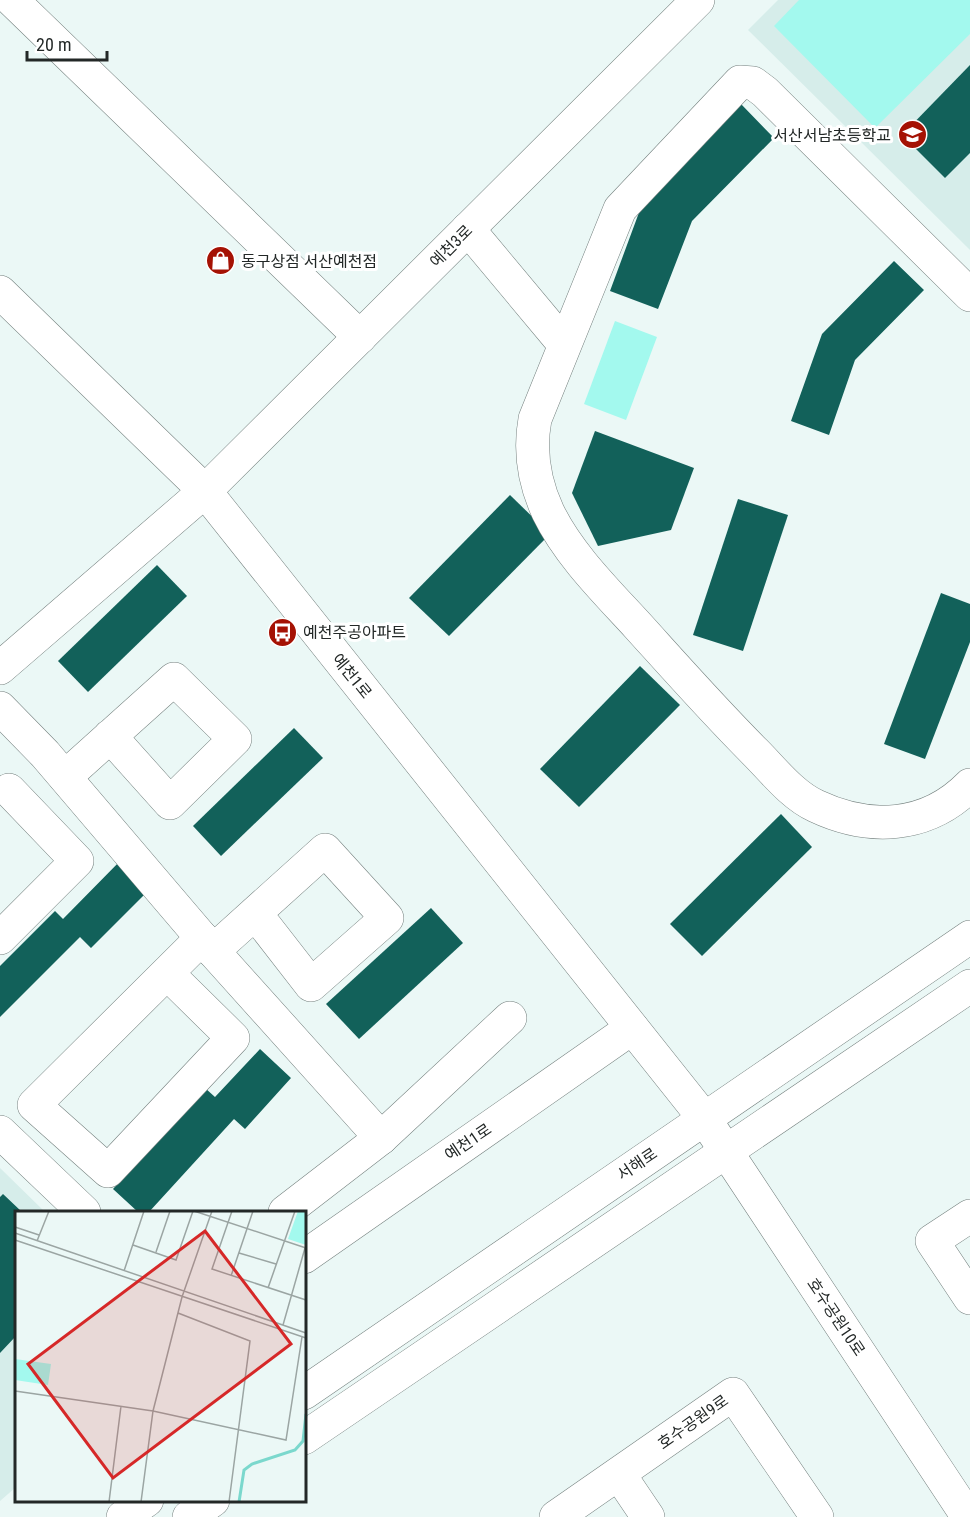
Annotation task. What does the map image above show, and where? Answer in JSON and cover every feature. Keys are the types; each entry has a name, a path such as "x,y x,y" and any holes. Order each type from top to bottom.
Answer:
{"street":[{"path":"12,0 360,337"},
{"name":"예천3로","path":"0,668 205,491 698,0"},
{"path":"970,295 765,92 753,83 740,82 620,209 564,344 535,419 533,432 536,480 549,513 567,543 598,582 722,720 796,793 812,804 843,817 874,823 920,818 944,807 970,785"},
{"path":"468,229 564,344"},
{"name":"예천1로","path":"0,291 205,491 704,1118"},
{"path":"0,708 55,765 208,945 381,1138"},
{"path":"0,938 77,861 5,795 110,736"},
{"path":"167,973 233,1038 108,1171 34,1105 167,973 255,913"},
{"name":"서해로","path":"306,1392 970,938"},
{"path":"306,1437 725,1150 970,986"},
{"path":"286,1211 381,1138 510,1018"},
{"name":"예천1로","path":"306,1256 632,1028"},
{"name":"호수공원10로","path":"704,1118 968,1517"},
{"path":"0,1132 83,1211"},
{"path":"970,1216 932,1241 970,1298"},
{"name":"호수공원9로","path":"556,1517 733,1394 817,1517"},
{"path":"619,1474 648,1517"},
{"path":"123,1517 144,1502"},
{"path":"189,1517 210,1502"}],"shaded area":[{"name":"서산서남초등학교","path":"778,0 970,0 970,250 748,30"},
{"path":"799,0 970,0 970,34 875,128 774,26"},
{"path":"615,321 657,337 626,420 584,404"},
{"path":"0,1168 44,1211 15,1211 15,1488 0,1501"}],"building":[{"name":"서산서남초등학교","path":"970,65 970,153 945,178 902,135"},
{"path":"740,103 774,138 692,221 658,309 610,291 644,199"},
{"path":"894,261 924,290 855,360 829,435 791,421 822,334"},
{"path":"595,431 694,468 671,530 598,546 572,493"},
{"path":"510,495 550,534 449,636 409,598"},
{"path":"738,499 788,515 743,651 693,635"},
{"path":"157,565 187,596 88,692 58,661"},
{"path":"941,593 970,604 970,642 925,759 884,744"},
{"path":"640,666 680,705 579,807 540,769"},
{"path":"294,728 323,758 221,856 193,826"},
{"path":"781,814 812,847 702,956 670,924"},
{"path":"123,858 152,887 91,948 80,937 0,1017 0,966 55,911 63,919"},
{"path":"431,908 463,943 359,1039 326,1004"},
{"path":"260,1049 291,1078 245,1129 234,1119 150,1211 137,1211 113,1189 205,1088 215,1097"},
{"path":"3,1194 21,1211 15,1211 15,1337 0,1353 0,1197"}],"place":[{"name":"서산서남초등학교","path":"912,135"},
{"name":"동구상점 서산예천점","path":"220,261"},
{"name":"예천주공아파트","path":"282,632"}]}
